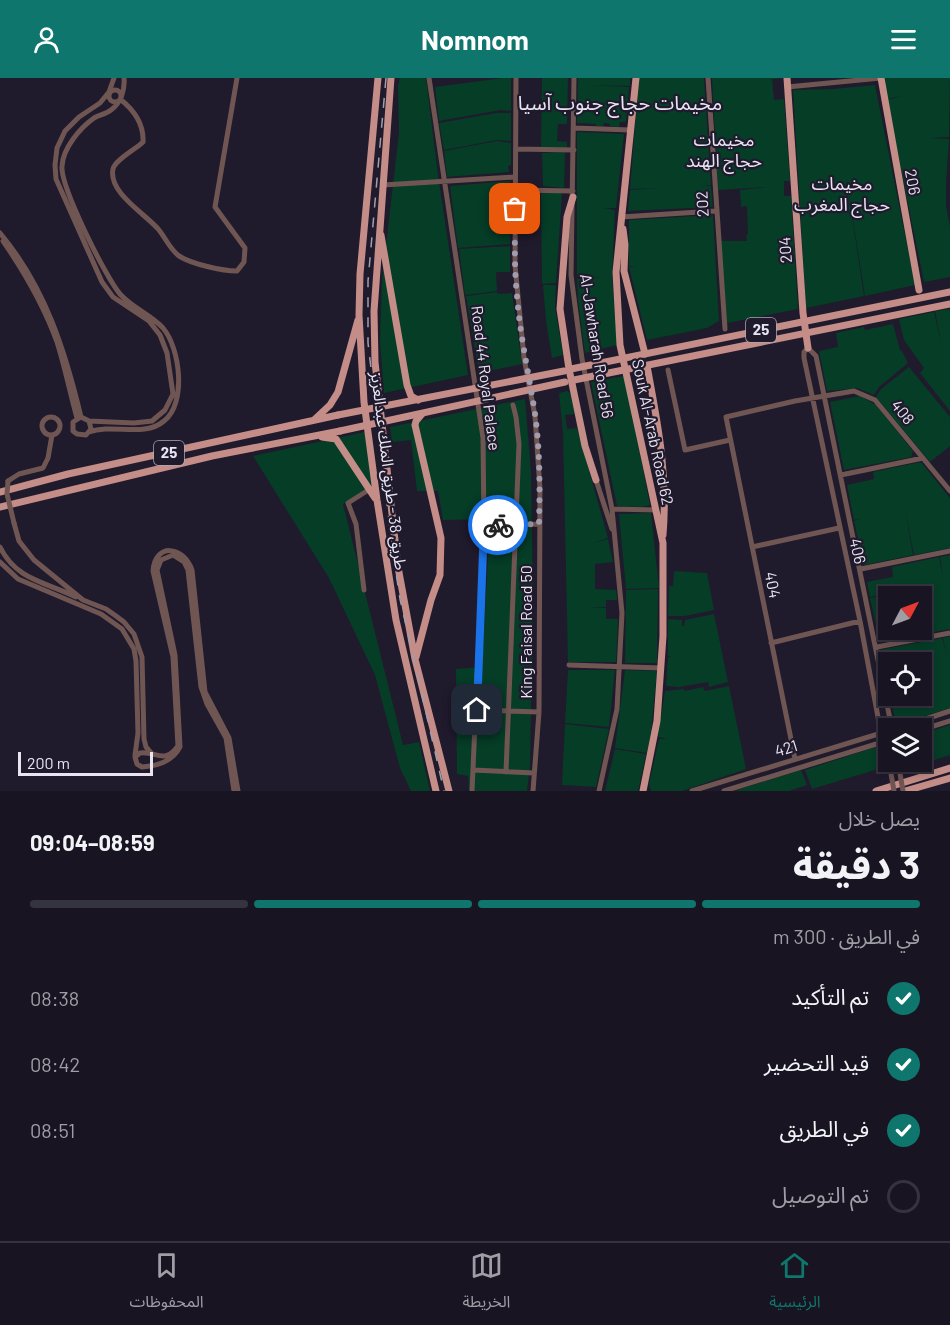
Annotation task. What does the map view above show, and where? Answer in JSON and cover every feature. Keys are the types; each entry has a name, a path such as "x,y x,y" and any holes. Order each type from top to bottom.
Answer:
{"main road":[{"name":"طريق 38 - طريق الملك عبدالعزيز","path":"378,78 360,274 359,315 364,402 396,620 436,791"},
{"name":"طريق 38 - طريق الملك عبدالعزيز","path":"391,78 374,311 375,362 398,567 415,659 448,791"},
{"name":"Souk Al-Arab Road 62","path":"636,78 615,272 621,345 663,543 663,636 657,720 643,791"},
{"name":"204","path":"787,78 803,313 808,348"},
{"name":"206","path":"881,78 919,290"},
{"path":"573,194 567,217 560,309 570,381 585,446 596,480"},
{"path":"621,217 625,245 624,271 645,354"},
{"path":"379,225 407,385 411,396 418,400"},
{"name":"25","path":"0,492 68,474 313,421 950,291"},
{"name":"25","path":"0,507 212,456 317,437 570,381 950,304"},
{"path":"313,421 330,405 338,392 359,315"},
{"path":"647,366 662,442 666,500 663,543"},
{"path":"415,659 440,574 441,538 415,425 422,414"},
{"path":"317,437 336,439 377,501"},
{"path":"876,791 950,768"},
{"path":"904,791 950,778"}],"street":[{"path":"114,78 108,97 111,101 116,102 120,99"},
{"path":"72,425 77,434 83,435 102,428 152,428 165,421 173,411 177,400 179,381 173,346 164,330 150,316 121,295 108,277 65,187 62,166 68,147 82,128 111,110 120,99 124,88 124,78"},
{"path":"79,417 89,421 134,423 152,421 165,410 173,394 167,353 160,335 149,321 113,297 102,282 56,179 57,148 65,131 79,117 100,103 113,89 118,90 121,94 120,99 142,125 143,142 119,160 113,168 114,183 180,256 209,266 237,271 244,262 246,248 215,207 237,78"},
{"name":"Road 44 Royal Palace","path":"429,78 483,438 484,525 472,791"},
{"name":"King Faisal Road 50","path":"516,78 514,265 524,358 535,416 540,489 539,712 533,791"},
{"name":"Al-Jawharah Road 56","path":"574,78 571,274 582,359 612,509 622,613 617,710 599,791"},
{"name":"202","path":"708,78 715,211 725,329"},
{"path":"788,87 881,78"},
{"path":"574,128 630,130"},
{"path":"516,149 574,150"},
{"path":"383,185 515,177"},
{"path":"515,190 573,194"},
{"path":"621,217 715,211"},
{"path":"0,235 25,273 44,312 57,343 79,417"},
{"name":"406","path":"882,718 804,358 804,352 808,348 813,350 816,356 892,718"},
{"path":"668,370 685,450 730,441"},
{"name":"408","path":"726,417 854,391 875,400 950,491"},
{"path":"506,772 519,444 513,405"},
{"path":"50,417 57,418 61,425 58,432 51,435 45,432 42,425 46,418 50,417"},
{"path":"61,425 72,425 79,417"},
{"name":"404","path":"726,417 795,759"},
{"path":"88,433 91,426 89,421"},
{"path":"51,435 48,458 43,468 19,474 8,481 7,494 19,541 24,549 83,600"},
{"path":"841,475 923,458"},
{"name":"Al-Jawharah Road 56","path":"596,480 617,545"},
{"path":"364,590 356,524 348,503 370,489"},
{"path":"612,509 656,510"},
{"path":"484,525 539,524"},
{"path":"752,547 839,528"},
{"path":"0,547 6,560 14,568 25,575 106,609 124,622 134,634 140,647 143,672 144,739 146,747 152,754"},
{"path":"135,756 140,753 166,757 178,746 173,657 153,571 156,558 171,550 182,553 189,561 192,570 205,692 229,738 236,791"},
{"path":"861,569 950,551"},
{"path":"0,562 18,579 114,621 129,639 136,661 138,734 135,756 137,764 142,767 152,766 172,758 180,747 176,655 157,570 161,560 173,555 184,562 188,570 201,687 207,704 226,738 236,791"},
{"path":"771,643 860,621"},
{"path":"877,647 950,633"},
{"path":"569,665 661,668"},
{"path":"477,710 539,712"},
{"path":"928,718 950,711"},
{"path":"932,727 950,721"},
{"name":"421","path":"692,791 878,734"},
{"path":"724,791 878,743"},
{"path":"473,770 534,773"},
{"path":"891,772 894,791"},
{"path":"900,772 904,791"}],"green space":[{"path":"400,78 426,78 468,375 384,393 380,341 382,280 399,133 398,86"},
{"path":"511,78 511,111 501,110 439,121 435,87"},
{"path":"542,78 568,78 567,124 558,124 557,141 567,142 567,149 541,147"},
{"path":"578,78 630,78 630,86 589,85 629,87 626,122 620,122 619,127 610,126 609,123 596,126 596,124 577,123"},
{"path":"639,78 704,78 711,185 702,186 711,186 713,207 628,211 630,190 658,188 630,189"},
{"path":"712,78 783,78 772,79 774,100 784,99 790,181 784,181 784,196 791,196 798,309 727,323 721,241 747,241 747,206 741,207 740,190 769,187 718,190"},
{"path":"883,78 950,78 949,137 930,138 949,139 946,206 950,227 950,277 924,282 905,189 913,187 905,188 887,100 902,96 887,99"},
{"path":"875,85 915,285 865,296 845,169 864,296 806,308 793,90"},
{"path":"496,113 511,113 511,141 497,140 444,150 439,123"},
{"path":"577,132 624,134 616,208 604,208 615,210 612,277 617,345 585,353 577,279 603,277 577,277"},
{"path":"497,141 511,143 509,172 447,177 444,151"},
{"path":"565,152 564,188 543,186 542,153"},
{"path":"510,181 510,244 458,248 450,186"},
{"path":"541,193 562,193 556,283 542,284"},
{"path":"713,215 719,321 707,328 647,340 629,267 635,266 629,266 629,220"},
{"path":"510,246 510,272 496,272 497,291 465,295 459,249"},
{"path":"543,285 556,285 555,308 563,355 552,358 546,321"},
{"path":"497,292 498,294 512,293 522,364 479,373 466,296"},
{"path":"950,309 950,411 920,373 924,368 904,340 899,319 934,312 941,343 935,311"},
{"path":"893,324 900,350 908,363 879,387 874,395 857,388 827,391 819,351 838,347 836,333"},
{"path":"909,367 950,417 950,446 930,462 876,397 881,389"},
{"path":"624,376 650,505 642,507 617,506 591,382"},
{"path":"567,391 570,393 575,414 565,415 567,429 577,428 608,538 593,543 608,539 613,562 595,564 595,589 616,590 617,600 606,600 606,607 589,608 606,608 606,619 618,619 616,662 568,662 563,433 559,393"},
{"path":"860,396 876,405 913,451 911,457 844,470 830,402"},
{"path":"525,399 531,472 533,597 530,765 527,791 469,791 468,776 457,774 456,669 482,667 490,519 443,520 438,491 417,491 411,440 392,442 390,427"},
{"path":"365,432 372,485 343,504 403,745 419,742 430,791 411,791 400,768 375,675 329,578 253,456"},
{"path":"921,462 950,498 950,548 914,555 905,510 913,555 864,565 854,521 859,519 854,520 847,485 874,479 873,472"},
{"path":"651,513 659,588 626,589 619,514"},
{"path":"950,555 950,629 932,632 932,586 930,586 945,583 929,586 878,586 878,596 870,597 867,582 893,577 892,567 939,557 943,577 940,557"},
{"path":"674,571 707,573 714,610 685,616 668,616 669,586 673,586"},
{"path":"658,589 657,663 625,663 626,590"},
{"path":"878,596 878,633 870,598"},
{"path":"714,614 728,682 709,687 708,682 679,687 666,686 668,657 671,657 668,656 668,619 682,620 682,626 684,626 685,620"},
{"path":"950,636 950,708 918,718 895,718 892,706 932,706 932,652 880,652 880,650 942,638 946,652 943,638"},
{"path":"568,670 615,670 609,727 565,723"},
{"path":"625,670 657,671 647,753 615,748"},
{"path":"729,686 746,769 682,791 651,791 649,784 659,739 667,739 658,737 665,691 684,689 685,691 703,687 705,691"},
{"path":"565,724 609,729 596,787 562,785"},
{"path":"950,725 950,755 932,761 932,731"},
{"path":"878,746 878,769 812,789 805,770"},
{"path":"615,749 646,754 638,791 605,791"},
{"path":"801,770 807,785 789,791 734,791"}],"railway":[{"path":"386,78 368,281 368,343 400,599 444,791"}],"way so far":[{"path":"498,525 539,524 540,489 535,416 524,358 514,265 515,209"}],"district":[{"name":"مخيمات حجاج جنوب آسيا","path":"620,103"},
{"name":"مخيمات حجاج الهند","path":"724,150"},
{"name":"مخيمات حجاج المغرب","path":"842,194"}],"route":[{"path":"477,710 484,525 498,525"}]}
